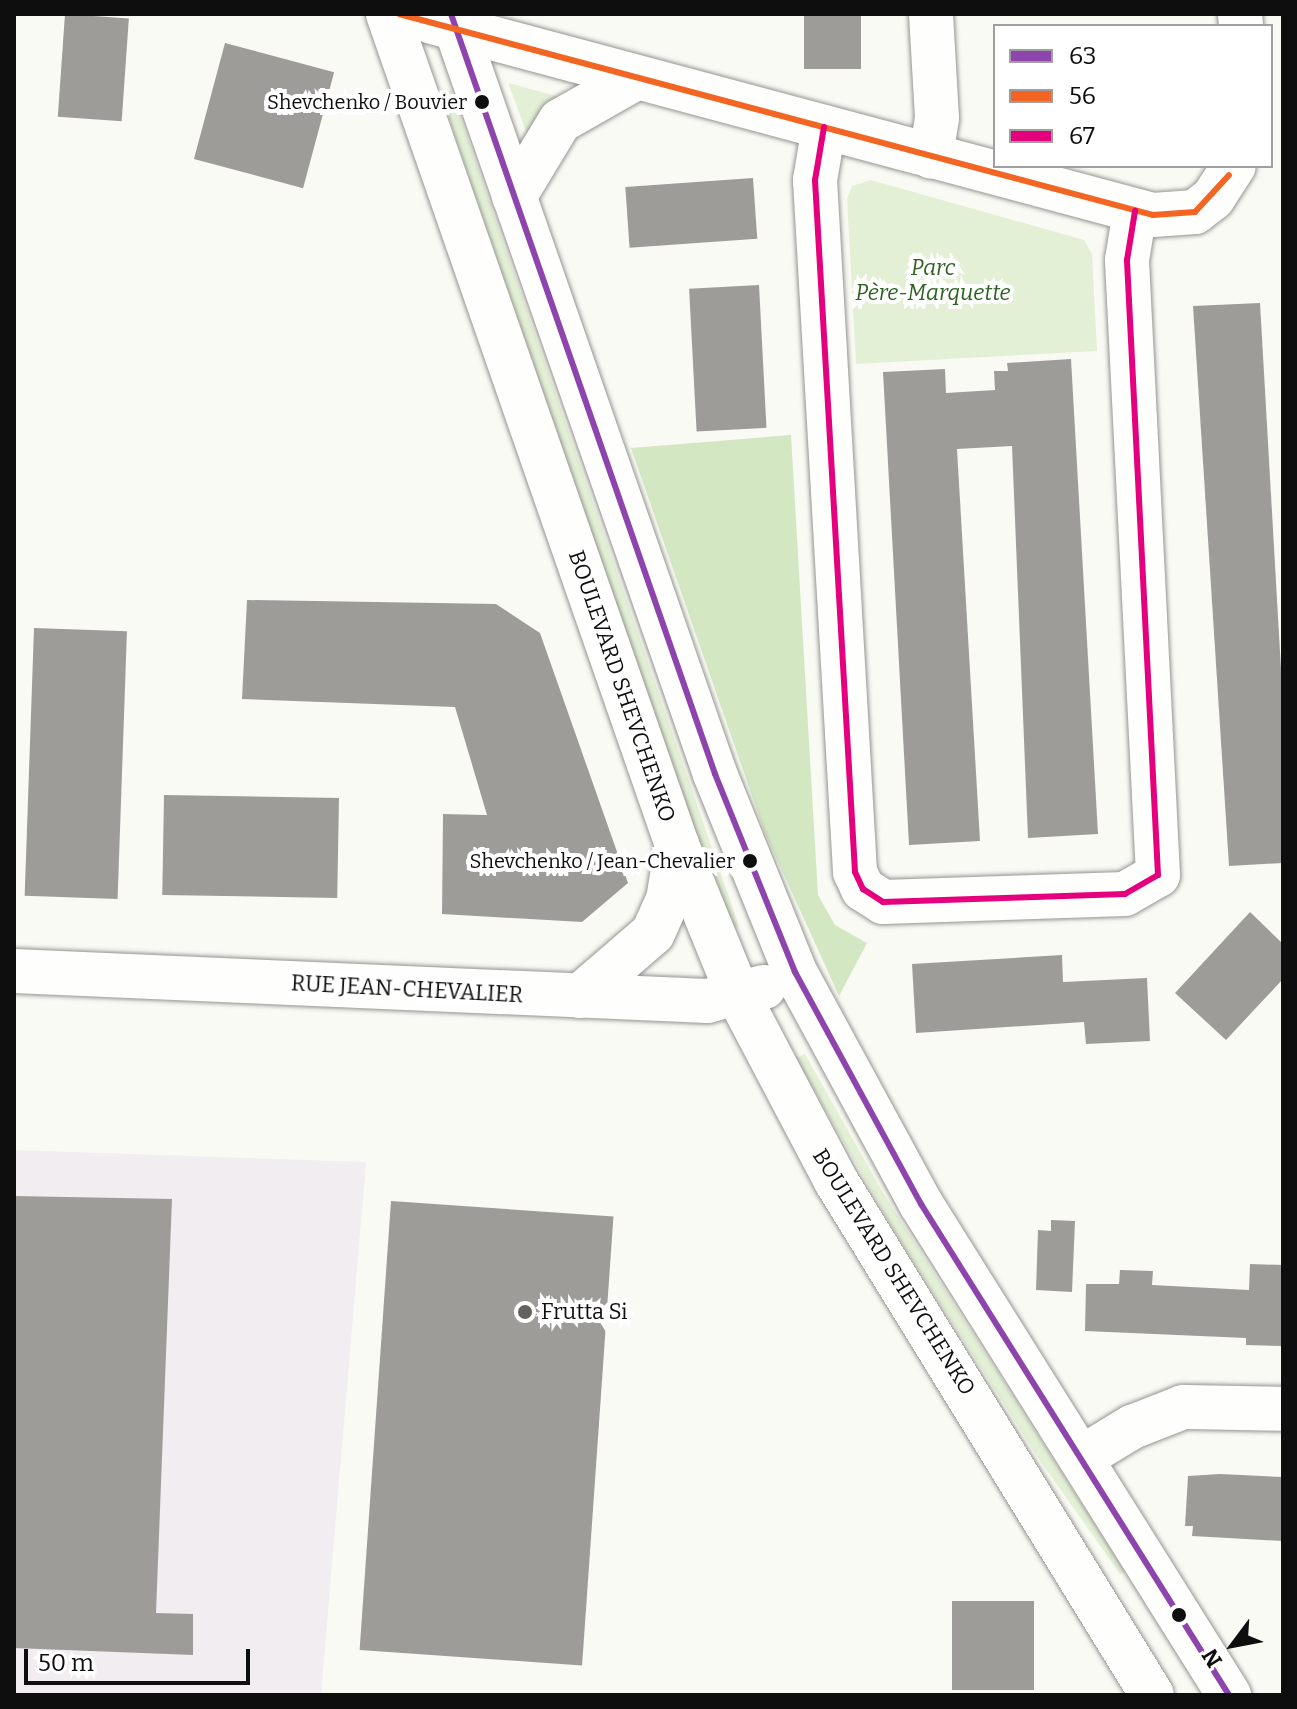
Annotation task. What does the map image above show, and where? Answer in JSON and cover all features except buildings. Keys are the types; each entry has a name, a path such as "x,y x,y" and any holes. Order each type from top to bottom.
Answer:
{"street":[{"name":"BOULEVARD SHEVCHENKO","path":"388,14 677,845 739,997 836,1181 1152,1695"},
{"path":"399,14 453,21 636,78 1135,211 1171,217 1195,212 1213,198 1233,168"},
{"path":"931,14 937,118 931,157"},
{"path":"453,21 715,774 795,972 897,1164 1229,1695"},
{"path":"514,197 560,121 636,78"},
{"path":"824,127 815,180 855,872 863,889 883,902 1125,894 1158,875 1127,260 1135,211"},
{"path":"580,996 653,933 668,900 677,845"},
{"name":"RUE JEAN-CHEVALIER","path":"14,971 580,996 739,997 795,972"},
{"path":"1081,1458 1132,1427 1183,1407 1283,1409"}],"shaded area":[{"path":"14,1150 366,1162 321,1695 14,1695"}],"green space":[{"path":"509,85 566,99 529,140"},
{"path":"451,90 739,927 729,930 441,94"},
{"name":"Parc Père-Marquette","path":"871,180 1084,240 1092,254 1097,351 856,364 847,199 852,186"},
{"path":"791,435 818,895 835,925 867,943 839,996 765,833 631,448"},
{"path":"805,1054 882,1191 1125,1572 1120,1574 1036,1455 894,1230 796,1058"}],"transit line":[{"name":"56","path":"399,14 1153,215 1195,212 1229,175"},
{"name":"63","path":"451,14 715,774 795,972 921,1204 1229,1695"},
{"name":"67","path":"824,127 815,180 855,872 863,889 883,902 1125,894 1158,875 1127,260 1135,211"}],"place":[{"name":"Shevchenko / Bouvier","path":"482,102"},
{"name":"Shevchenko / Jean-Chevalier","path":"750,861"},
{"name":"Frutta Si","path":"525,1312"}]}
